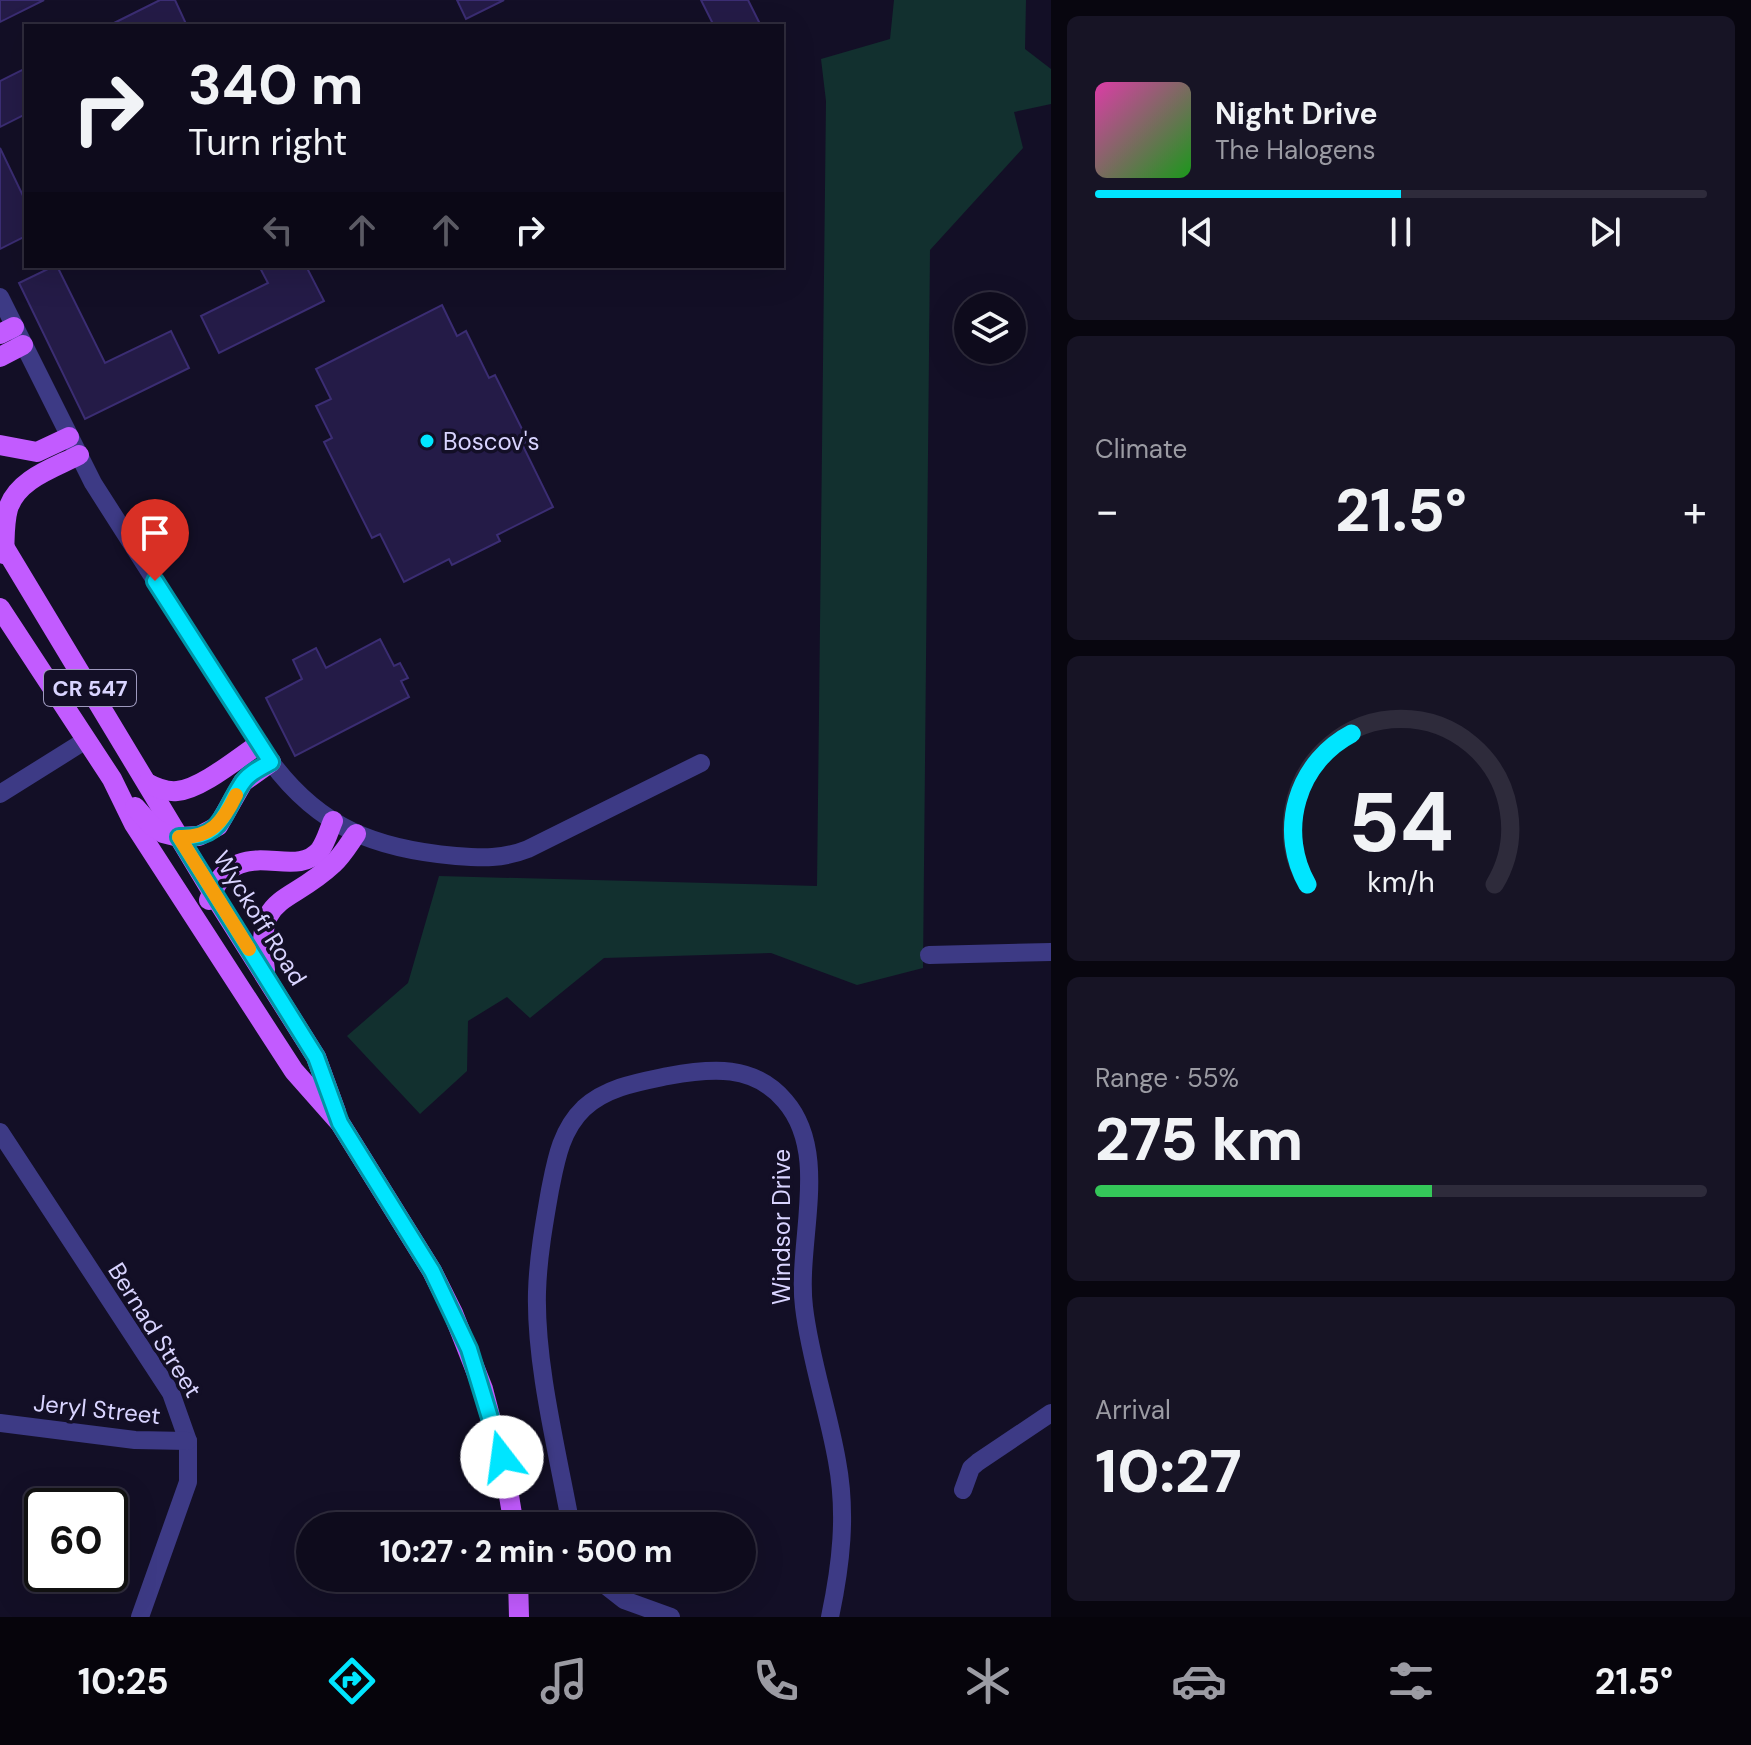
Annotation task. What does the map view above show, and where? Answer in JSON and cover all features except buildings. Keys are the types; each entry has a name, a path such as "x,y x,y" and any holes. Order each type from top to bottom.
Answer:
{"main road":[{"path":"0,357 12,335"},
{"path":"0,445 37,452 74,446"},
{"path":"1,551 7,511 16,493 74,446"},
{"name":"Wyckoff Road","path":"1,551 316,1057 340,1123"},
{"name":"Wyckoff Road","path":"0,608 112,779 134,824 294,1071 340,1123 432,1271 469,1349 493,1425 511,1512"},
{"path":"147,783 162,790 182,790 207,778 259,744"},
{"path":"112,779 152,826 179,837 199,836 218,826 245,779 271,762"},
{"path":"206,934 212,892 227,872 243,862 259,859 290,862 314,855 323,845 333,821"},
{"path":"265,974 262,937 268,913 331,866 356,834"},
{"path":"518,1592 519,1617"}],"street":[{"path":"0,297 12,335 113,515 271,762 302,796 333,821 383,845 423,853 504,857 528,849 701,763"},
{"path":"0,794 86,740"},
{"path":"929,955 1051,952"},
{"name":"Windsor Drive","path":"568,1512 546,1387 537,1304 540,1247 562,1140 579,1114 612,1090 703,1070 723,1069 742,1073 762,1082 786,1102 797,1118 809,1150 802,1265 803,1305 837,1460 843,1520 842,1554 830,1617"},
{"name":"Bernad Street","path":"0,1132 171,1393 188,1441 188,1482 140,1617"},
{"path":"963,1490 971,1468 1051,1413"},
{"name":"Jeryl Street","path":"0,1423 135,1440 188,1441"},
{"path":"612,1592 624,1600 671,1617"}],"green space":[{"path":"894,0 1026,0 1025,49 1051,69 1051,104 1014,112 1023,148 930,250 923,968 857,985 771,953 604,958 530,1018 507,997 468,1021 467,1071 420,1114 347,1036 408,983 439,876 817,886 826,101 821,59 890,39"}],"slow traffic":[{"path":"236,795 224,819 215,828 191,838 179,837 249,949"}],"place":[{"name":"Boscov's","path":"427,441"}],"route":[{"path":"155,581 271,762 240,785 218,826 199,836 179,837 316,1057 340,1123 432,1271 469,1349 502,1457"}]}
